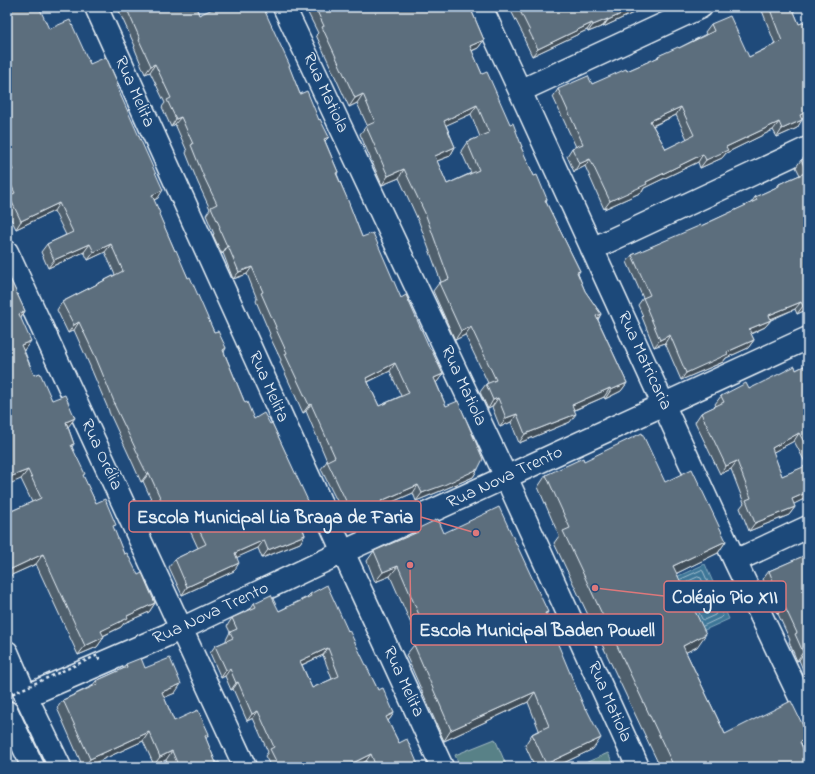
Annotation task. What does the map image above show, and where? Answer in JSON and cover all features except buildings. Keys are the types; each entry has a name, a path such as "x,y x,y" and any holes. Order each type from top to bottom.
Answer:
{"main road":[{"name":"Rua Melita","path":"96,7 442,767"},
{"name":"Rua Matiola","path":"284,7 506,477 638,767"},
{"name":"Rua Matricaria","path":"481,7 735,561 808,713"},
{"path":"520,91 701,7"},
{"path":"592,249 808,148"},
{"name":"Rua Orélia","path":"7,252 245,767"},
{"name":"Rua Nova Trento","path":"17,696 181,628 808,338"},
{"path":"735,561 808,527"},
{"path":"7,652 17,696 60,767"},
{"path":"7,712 33,767"}],"path":[{"path":"17,696 98,655 99,658 96,662"}],"green space":[{"path":"495,739 507,767 460,767 455,755"},
{"path":"608,753 615,767 576,767"}],"water":[{"path":"705,564 729,619 698,633 674,578"}],"place":[{"name":"Escola Municipal Lia Braga de Faria","path":"476,533"},
{"name":"Escola Municipal Baden Powell","path":"410,565"},
{"name":"Colégio Pio XII","path":"595,588"}]}
